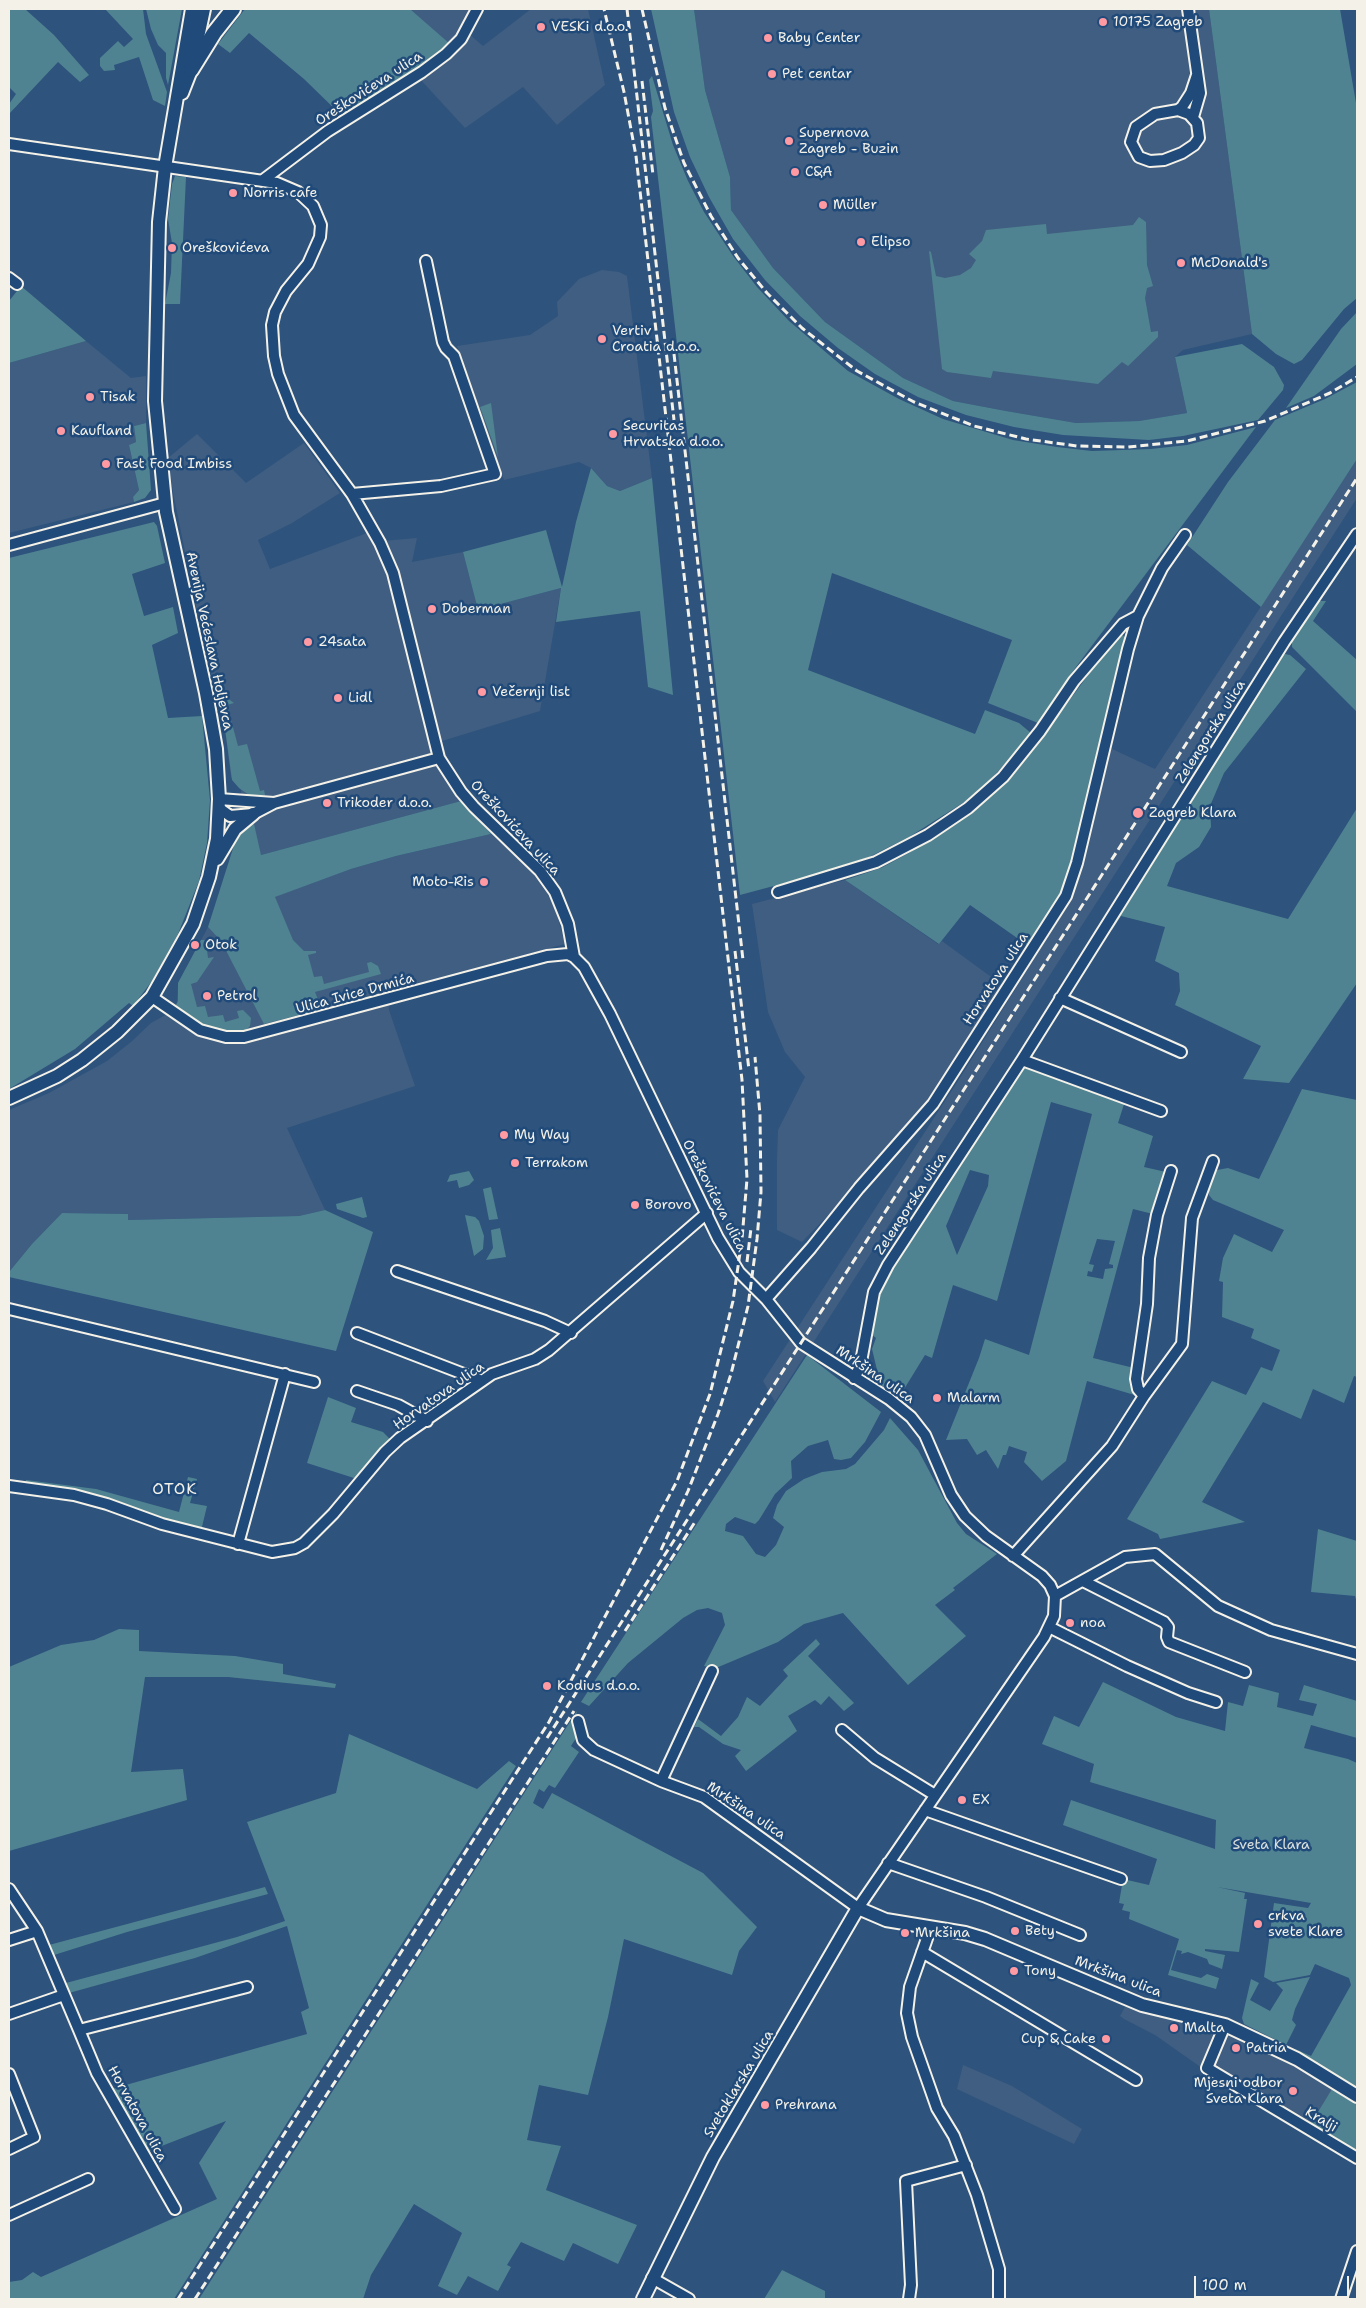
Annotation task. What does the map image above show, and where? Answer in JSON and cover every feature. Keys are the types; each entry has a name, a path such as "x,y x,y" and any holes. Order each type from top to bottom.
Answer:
{"main road":[{"path":"191,70 214,33 233,9"}],"street":[{"name":"Avenija Većeslava Holjevca","path":"9,1098 57,1076 82,1060 117,1032 152,997 193,924 210,872 217,839 219,803 216,749 206,692 165,503 158,442 154,361 157,246 165,167 192,9"},
{"name":"Avenija Većeslava Holjevca","path":"177,103 191,70 204,9"},
{"name":"Oreškovićeva ulica","path":"264,180 328,131 422,72 446,54 461,39 477,9"},
{"path":"1188,9 1200,93 1193,118"},
{"path":"1178,110 1191,94 1197,75"},
{"path":"1178,110 1184,111 1193,118 1199,130 1198,138 1188,150 1164,160 1150,161 1139,157 1131,142 1136,127 1155,114 1178,110"},
{"name":"Oreškovićeva ulica","path":"9,144 216,176 264,180 289,187 306,198 313,206 321,224 320,237 315,252 283,296 275,312 272,342 278,374 294,415 352,494 380,543 393,573 439,758 474,807 549,882 568,924 574,957 584,967 610,1014 718,1238 738,1272 766,1300 802,1343"},
{"path":"352,494 441,486 495,474 454,356 443,342 426,261"},
{"path":"9,545 165,503"},
{"name":"Zelengorska ulica","path":"854,1378 860,1367 874,1292 888,1265 1022,1060 1284,642 1357,534"},
{"name":"Horvatova ulica","path":"766,1300 812,1248 859,1188 933,1104 1066,896 1077,863 1128,648 1138,616 1162,568 1185,535"},
{"name":"Horvatova ulica","path":"778,892 876,862 928,835 968,808 1009,769 1040,731 1074,681 1124,624 1138,616"},
{"path":"210,872 234,830 253,814 274,803 439,758"},
{"path":"219,803 274,803"},
{"path":"219,803 230,816 253,814"},
{"name":"Ulica Ivice Drmića","path":"152,997 200,1030 226,1037 244,1037 538,958 559,954 568,954 574,957"},
{"path":"1060,998 1181,1052"},
{"path":"1022,1060 1161,1111"},
{"path":"1013,1556 1112,1446 1144,1396 1182,1344 1192,1218 1213,1161"},
{"path":"1144,1396 1138,1389 1136,1379 1147,1304 1150,1249 1170,1171"},
{"name":"Horvatova ulica","path":"9,1486 74,1495 107,1504 162,1524 238,1544 272,1552 287,1550 304,1543 333,1514 385,1452 400,1438 482,1381 509,1366 535,1359 571,1333 706,1213"},
{"path":"396,1271 545,1321 571,1333"},
{"path":"9,1309 314,1382"},
{"path":"357,1333 482,1381"},
{"name":"Mrkšina ulica","path":"802,1343 889,1399 916,1423 925,1435 951,1495 965,1516 986,1536 1042,1576 1050,1585 1055,1596"},
{"path":"238,1544 285,1374"},
{"path":"357,1391 398,1405 427,1421"},
{"path":"858,1908 1044,1637 1055,1610 1055,1596 1125,1557 1155,1554 1218,1606 1271,1630 1357,1654"},
{"path":"1083,1580 1164,1622 1168,1627 1167,1637 1169,1642 1245,1672"},
{"path":"1049,1626 1127,1666 1188,1693 1216,1702"},
{"path":"661,1781 712,1671"},
{"name":"Mrkšina ulica","path":"578,1721 581,1735 589,1747 610,1759 704,1797 858,1908 886,1920 931,1927 985,1939 1142,2004 1225,2025 1297,2058 1357,2096"},
{"path":"842,1730 875,1758 935,1796"},
{"path":"925,1810 1120,1879"},
{"name":"Mrkšina ulica","path":"888,1863 986,1897 1080,1935"},
{"name":"Horvatova ulica","path":"9,1890 37,1931 97,2073 175,2209"},
{"name":"Svetoklarska ulica","path":"643,2299 713,2157 858,1908"},
{"path":"931,1927 910,1987 907,2013 912,2038 937,2108 966,2165 999,2269 999,2299"},
{"path":"9,1940 37,1931"},
{"path":"922,1952 1136,2080"},
{"path":"79,2030 247,1987"},
{"path":"9,2014 64,1995"},
{"name":"Kralji","path":"1225,2025 1207,2068 1357,2158"},
{"path":"9,2074 34,2137 9,2149"},
{"path":"909,2299 911,2285 906,2181 966,2165"},
{"path":"9,2215 88,2179"},
{"path":"1341,2299 1357,2252"},
{"path":"652,2278 689,2299"}],"shaded area":[{"path":"410,9 473,9 461,27 483,46 531,9 588,9 605,85 557,125 523,87 465,128 420,79 456,50"},
{"path":"694,9 1209,9 1252,334 1183,350 1175,357 1187,413 1139,421 1076,423 1006,411 953,401 903,378 825,322 773,268 731,210 730,177 705,90"},
{"path":"602,270 619,272 627,276 652,478 620,491 607,486 591,468 579,462 504,480 457,346 530,335 558,316 557,302 579,279"},
{"path":"86,341 131,378 146,376 146,423 134,426 136,442 129,445 139,490 133,497 134,502 9,533 9,363"},
{"path":"197,434 246,483 304,443 340,493 292,523 258,540 270,569 367,533 371,542 417,538 412,562 463,552 478,610 561,588 540,711 442,741 449,764 440,769 461,801 261,855 244,829 241,790 231,777 223,714 206,656 173,492 168,458"},
{"path":"1357,459 1357,498 775,1402 763,1381 958,1081 1069,903 1110,748 1155,769"},
{"path":"491,834 533,873 547,893 556,911 565,944 388,991 389,1010 415,1086 287,1128 325,1210 299,1216 128,1220 128,1214 62,1213 32,1244 9,1272 9,1110 49,1093 107,1061 151,1023 167,1014 177,1003 178,983 208,927 221,941 264,1023 322,1009 274,897 351,869 396,856"},
{"path":"845,880 938,944 942,941 1005,987 928,1105 867,1175 802,1242 777,1230 777,1162 778,1130 805,1077 785,1052 768,1012 752,904"},
{"path":"1126,2005 1166,2017 1219,2028 1298,2065 1334,2087 1310,2125 1203,2066 1202,2068 1155,2035 1124,2019 1120,2016"},
{"path":"963,2065 1012,2086 1082,2129 1074,2144 957,2089"}],"green space":[{"path":"9,9 25,9 54,35 89,75 80,82 58,62 9,114 9,104 16,94 9,87"},
{"path":"105,9 143,9 146,34 167,92 165,106 153,100 139,57 114,65 115,70 104,71 100,66 100,58 118,41 124,47 133,39"},
{"path":"146,9 182,9 168,85 166,78 166,53 158,45 151,29"},
{"path":"245,9 410,9 450,44 407,76 342,116 304,79 249,33 230,53 218,44"},
{"path":"651,9 694,9 705,90 730,177 731,210 773,268 825,322 903,378 953,401 1006,411 1076,423 1139,421 1187,413 1175,357 1242,344 1274,367 1284,385 1283,390 1258,420 1183,436 1149,440 1063,435 1014,427 966,415 918,397 875,374 838,348 800,316 765,280 733,239 709,197 690,157 674,112"},
{"path":"1209,9 1340,9 1357,109 1357,298 1344,309 1302,360 1294,364 1276,354 1252,334"},
{"path":"652,76 673,145 688,181 704,212 733,256 757,287 789,321 848,371 899,399 943,419 1013,440 1057,447 1092,451 1151,449 1187,445 1256,427 1073,671 1038,723 988,703 1012,640 832,573 808,670 975,734 985,710 1019,723 1031,733 1028,739 990,780 969,799 909,837 869,857 826,872 740,895 651,117 653,111 649,80"},
{"path":"175,176 186,177 180,304 165,304 171,273 172,243 168,219 172,184"},
{"path":"1139,217 1146,222 1147,265 1153,286 1147,288 1145,298 1151,332 1158,331 1158,337 1128,366 1122,362 1098,384 993,371 991,378 947,372 942,369 929,251 931,252 936,276 945,278 960,275 971,268 976,260 969,254 982,241 986,230 1046,224 1047,234 1133,225"},
{"path":"21,286 86,341 9,363 9,301"},
{"path":"1357,312 1357,364 1314,396 1286,408 1341,329"},
{"path":"1357,382 1357,459 1261,607 1187,545 1228,482 1275,420 1325,399"},
{"path":"491,403 498,457 480,407"},
{"path":"146,423 151,490 145,498 134,502 133,497 139,490 129,445 136,442 134,426"},
{"path":"591,468 607,486 620,491 652,478 673,695 648,687 640,611 556,622 561,588 478,610 463,552 546,530 562,587 576,522"},
{"path":"154,522 157,526 165,563 132,574 144,616 173,607 178,633 152,645 168,718 202,716 210,800 207,843 199,881 178,934 152,981 133,1006 129,1003 75,1049 9,1089 9,558"},
{"path":"1316,601 1326,601 1313,621 1357,660 1357,712 1292,647 1292,638"},
{"path":"1119,633 1128,639 1078,845 1064,890 1030,947 970,905 939,944 845,880 881,868 909,853 976,809 1033,750"},
{"path":"1285,654 1290,655 1306,669 1224,773 1210,806 1211,827 1199,847 1176,863 1167,886 1288,919 1357,808 1357,983 1289,1083 1243,1079 1261,1046 1175,1005 1180,991 1179,973 1155,961 1165,927 1121,916 1112,930 1109,929 1277,660"},
{"path":"223,695 234,703 227,705 238,746 247,744 260,791 264,790 265,795 249,795 232,780 223,714 216,697"},
{"path":"461,801 491,834 396,856 351,869 275,897 293,940 304,951 316,951 316,953 308,955 314,977 322,976 324,984 369,972 367,963 371,962 378,966 381,974 315,992 322,1009 264,1024 221,941 208,927 236,839 242,830 254,824 261,855"},
{"path":"201,940 206,940 215,948 207,950 208,958 214,957 197,982 191,984 197,1007 205,1006 208,1017 223,1015 225,1022 239,1018 237,1011 243,1010 251,1018 250,1026 245,1031 221,1032 200,1025 176,1005 178,1001 178,983"},
{"path":"1022,1066 1028,1066 1125,1101 1118,1123 1153,1136 1144,1167 1166,1172 1153,1214 1133,1209 1093,1358 1134,1368 1138,1396 1087,1381 1066,1461 1042,1481 1024,1462 1027,1452 1009,1446 1006,1455 1003,1455 998,1469 986,1450 977,1455 967,1439 946,1440 985,1339 1029,1355 1092,1114 1051,1102 997,1301 953,1285 932,1358 925,1355 898,1399 875,1380 874,1374 877,1370 872,1349 876,1338 871,1334 877,1293 890,1267","holes":["970,1170 989,1175 988,1186 957,1255 946,1226","1097,1239 1115,1241 1109,1264 1113,1265 1113,1268 1105,1269 1103,1279 1087,1276 1088,1271 1092,1272 1094,1265 1089,1264"]},
{"path":"1302,1089 1357,1100 1357,1377 1354,1376 1344,1403 1313,1389 1301,1419 1263,1402 1202,1502 1245,1522 1160,1539 1158,1534 1127,1519 1212,1381 1246,1395 1261,1367 1272,1371 1280,1350 1251,1338 1254,1329 1222,1317 1223,1282 1219,1281 1223,1258 1234,1234 1272,1252 1284,1230 1213,1200 1209,1195 1209,1182 1217,1170 1228,1168 1259,1179"},
{"path":"469,1171 474,1180 469,1185 459,1188 457,1180 447,1182 450,1175"},
{"path":"491,1187 498,1219 489,1220 483,1189"},
{"path":"362,1197 367,1217 363,1218 337,1209 336,1204"},
{"path":"325,1210 373,1232 336,1351 9,1277 9,1272 32,1244 62,1213 128,1214 128,1220 299,1216"},
{"path":"465,1215 475,1217 479,1221 484,1236 483,1249 474,1256"},
{"path":"500,1228 506,1257 486,1260 493,1248 491,1230"},
{"path":"807,1355 881,1412 865,1442 851,1458 834,1459 828,1440 808,1446 791,1461 792,1478 775,1494 759,1520 755,1524 735,1517 726,1524 725,1531 743,1536 756,1554 765,1557 776,1545 784,1527 773,1518 777,1505 786,1491 804,1479 822,1472 846,1469 855,1464 884,1430 890,1418 918,1450 957,1523 966,1534 997,1554 953,1588 955,1590 935,1605 966,1636 908,1685 843,1613 804,1624 778,1642 716,1668 704,1666 725,1625 722,1613 708,1608 697,1610 683,1618 628,1663 589,1706 581,1702"},
{"path":"328,1397 356,1408 351,1422 383,1432 392,1441 357,1479 307,1463"},
{"path":"188,1477 197,1479 190,1503 207,1506 201,1531 109,1499 25,1484 26,1480 96,1489 179,1512"},
{"path":"1318,1529 1357,1541 1357,1603 1355,1596 1311,1592"},
{"path":"119,1629 139,1630 139,1651 235,1656 283,1664 283,1674 336,1684 335,1688 228,1677 145,1677 131,1772 183,1769 187,1800 9,1851 9,1667 61,1645 94,1640"},
{"path":"816,1639 820,1644 808,1656 854,1703 844,1711 829,1696 821,1705 815,1700 788,1716 797,1731 746,1771 735,1756 741,1750 723,1744 699,1727 694,1727 698,1719 721,1736 738,1717 747,1697 760,1706 788,1676 783,1670"},
{"name":"Sveta Klara","path":"1103,1682 1176,1717 1225,1731 1228,1702 1243,1706 1249,1685 1279,1693 1277,1707 1313,1716 1317,1704 1299,1700 1304,1685 1357,1701 1357,1738 1311,1725 1304,1748 1357,1763 1357,2088 1295,2049 1311,2056 1351,1985 1349,1978 1315,1964 1310,1975 1273,1982 1264,1977 1274,1903 1308,1908 1311,1903 1217,1887 1245,1893 1244,1899 1247,1899 1239,1952 1205,1949 1205,1951 1225,1955 1222,1969 1209,1964 1207,1959 1188,1952 1181,1954 1182,1951 1177,1950 1171,1970 1201,1978 1207,1974 1219,1978 1216,1989 1168,1975 1179,1939 1129,1919 1130,1912 1122,1910 1124,1904 1119,1903 1123,1879 1149,1885 1157,1859 1063,1825 1071,1800 1215,1849 1216,1820 1090,1782 1094,1764 1042,1744 1054,1716 1079,1727"},
{"path":"577,1711 575,1720 578,1735 571,1746 579,1752 555,1788 549,1785 544,1792 539,1789 533,1803 543,1809 552,1793 703,1873 757,1927 739,1951 732,1975 624,1939 608,2017 588,2095 539,2085 527,2140 561,2146 546,2190 637,2225 618,2264 573,2243 564,2261 521,2242 507,2265 511,2267 498,2291 468,2276 457,2295 438,2286 462,2233 414,2204 371,2275 363,2299 199,2299"},
{"path":"349,1734 477,1789 509,1761 516,1766 174,2299 9,2299 9,2282 22,2280 33,2272 41,2277 217,2199 199,2163 226,2121 141,2154 108,2090 307,2034 301,2012 309,2008 287,1926 195,1958 69,1993 66,1983 237,1937 285,1921 247,1822 336,1793"},
{"path":"265,1887 268,1894 127,1932 54,1955 49,1945"},
{"path":"1310,1977 1295,2009 1292,2020 1296,2025 1286,2045 1244,2024 1242,2018 1251,1979 1259,1983 1250,2000 1270,2011 1283,1990 1276,1983"},
{"path":"1332,2089 1357,2105 1357,2151 1310,2125"},
{"path":"782,2270 825,2291 825,2299 764,2299"}],"railway":[{"path":"178,2299 549,1722 677,1481 710,1394 733,1301 742,1239 747,1179 742,1080 636,156 624,92 604,9"},
{"path":"627,9 674,420"},
{"path":"642,9 665,108 684,163 711,216 738,258 767,293 802,328 857,371 914,402 974,426 1026,439 1077,446 1128,447 1187,441 1265,421 1330,393 1357,377"},
{"path":"642,81 653,175"},
{"path":"674,354 743,960"},
{"path":"547,1738 1357,478"},
{"path":"735,951 749,1070"},
{"path":"661,1550 688,1491 718,1414 731,1374 748,1306 761,1192 760,1115 755,1057"},
{"path":"747,1262 751,1228"},
{"path":"625,1631 695,1522"},
{"path":"195,2299 574,1711"}],"place":[{"name":"10175 Zagreb","path":"1103,22"},
{"name":"VESKi d.o.o.","path":"541,27"},
{"name":"Baby Center","path":"768,38"},
{"name":"Pet centar","path":"772,74"},
{"name":"Supernova Zagreb - Buzin","path":"789,141"},
{"name":"C&A","path":"795,172"},
{"name":"Norris cafe","path":"233,193"},
{"name":"Müller","path":"823,205"},
{"name":"Elipso","path":"861,242"},
{"name":"Oreškovićeva","path":"172,248"},
{"name":"McDonald's","path":"1181,263"},
{"name":"Vertiv Croatia d.o.o.","path":"602,339"},
{"name":"Tisak","path":"90,397"},
{"name":"Kaufland","path":"61,431"},
{"name":"Securitas Hrvatska d.o.o.","path":"613,434"},
{"name":"Fast Food Imbiss","path":"106,464"},
{"name":"Doberman","path":"432,609"},
{"name":"24sata","path":"308,642"},
{"name":"Večernji list","path":"482,692"},
{"name":"Lidl","path":"338,698"},
{"name":"Trikoder d.o.o.","path":"327,803"},
{"name":"Zagreb Klara","path":"1138,813"},
{"name":"Moto-Ris","path":"484,882"},
{"name":"Otok","path":"195,945"},
{"name":"Petrol","path":"207,996"},
{"name":"My Way","path":"504,1135"},
{"name":"Terrakom","path":"515,1163"},
{"name":"Borovo","path":"635,1205"},
{"name":"Malarm","path":"937,1398"},
{"name":"noa","path":"1070,1623"},
{"name":"Kodius d.o.o.","path":"547,1686"},
{"name":"EX","path":"962,1800"},
{"name":"crkva svete Klare","path":"1258,1924"},
{"name":"Bety","path":"1015,1931"},
{"name":"Mrkšina","path":"905,1933"},
{"name":"Tony","path":"1014,1971"},
{"name":"Malta","path":"1174,2028"},
{"name":"Cup & Cake","path":"1106,2039"},
{"name":"Patria","path":"1236,2048"},
{"name":"Mjesni odbor Sveta Klara","path":"1293,2091"},
{"name":"Prehrana","path":"765,2105"}],"district":[{"name":"OTOK","path":"175,1490"}]}
